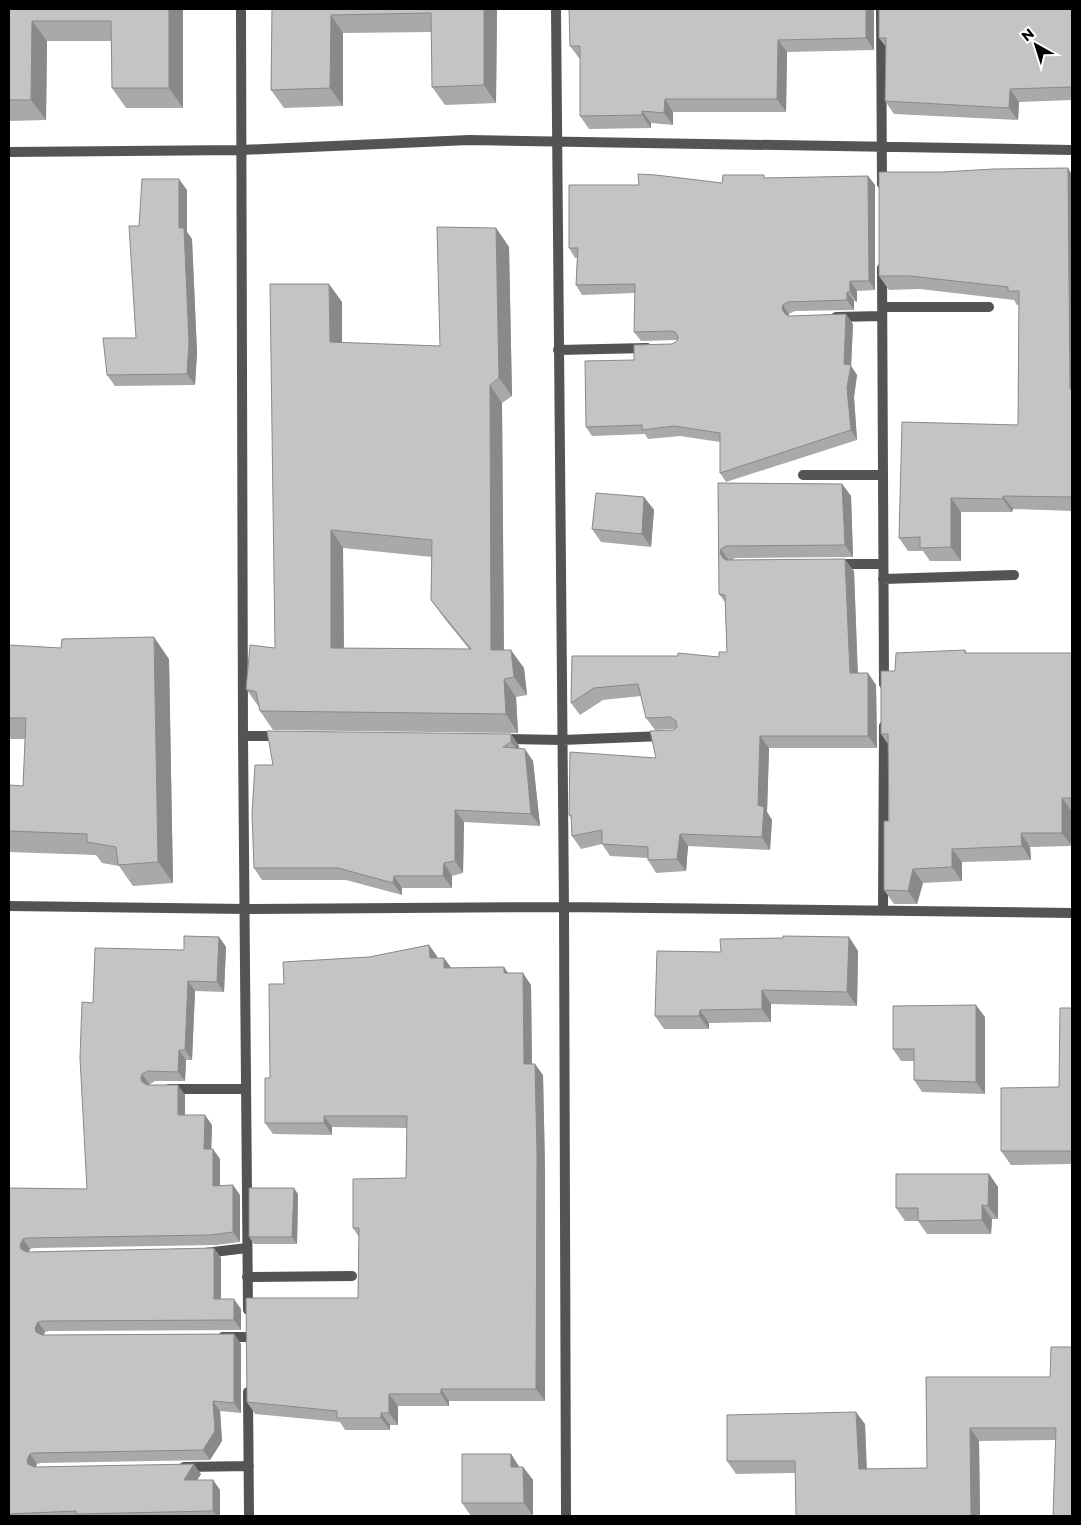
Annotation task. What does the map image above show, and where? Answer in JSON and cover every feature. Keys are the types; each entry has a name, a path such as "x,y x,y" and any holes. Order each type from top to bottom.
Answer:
{"street":[{"path":"208,1337 248,1333 243,736 241,9"},
{"path":"556,9 564,907 566,1516"},
{"path":"881,9 882,198"},
{"path":"9,152 241,150 469,140 1072,150"},
{"path":"882,258 884,697"},
{"path":"824,318 882,312 989,307"},
{"path":"558,350 658,348"},
{"path":"803,475 883,475"},
{"path":"824,564 883,564"},
{"path":"883,579 1014,575"},
{"path":"883,910 884,717"},
{"path":"243,736 293,737"},
{"path":"493,739 562,740 669,736"},
{"path":"9,906 245,909 564,907 1072,914"},
{"path":"155,1088 246,1089"},
{"path":"198,1253 247,1248"},
{"path":"247,1277 352,1276"},
{"path":"248,1377 249,1516"},
{"path":"170,1468 249,1466"}],"building":[{"path":"9,9 169,9 169,88 112,88 111,21 32,21 31,100 9,100"},
{"path":"272,9 484,9 484,85 432,87 431,13 331,15 330,88 271,90"},
{"path":"569,9 866,9 866,38 778,40 777,99 665,99 664,113 642,111 642,115 580,116 580,46 570,46"},
{"path":"879,9 1072,9 1072,87 1010,89 1009,108 885,101 886,38 879,38"},
{"path":"1068,168 1072,497 1003,496 1003,499 951,498 951,547 920,548 920,537 899,538 902,422 1018,425 1019,291 1008,291 1008,287 910,276 879,276 879,172"},
{"path":"638,174 722,183 723,175 764,175 764,178 868,176 869,281 850,281 850,292 847,292 847,300 788,302 783,305 782,309 789,316 846,314 844,364 851,365 847,388 851,430 720,473 720,433 674,426 642,430 642,425 586,427 585,361 634,360 634,345 672,344 677,341 678,337 672,331 634,332 635,284 576,285 578,248 569,248 569,185 639,185"},
{"path":"142,179 179,179 179,228 184,228 189,342 187,374 107,375 103,338 136,338 129,226 139,226"},
{"path":"437,227 496,228 499,378 490,385 491,650 511,650 514,677 504,679 506,714 260,711 256,692 246,689 250,645 275,648 270,284 329,284 330,342 440,346","holes":["331,530 432,540 431,600 471,649 331,648"]},
{"path":"718,483 842,484 845,545 726,546 721,549 720,553 726,560 845,559 850,673 868,673 868,736 760,736 758,805 764,807 762,837 680,834 677,859 648,860 648,847 602,844 602,830 572,836 571,815 569,815 570,752 656,758 650,731 674,730 677,727 676,721 670,717 646,718 638,684 594,688 571,703 572,656 678,656 678,653 719,657 719,652 727,652 725,595 719,594"},
{"path":"596,493 644,497 642,534 592,529"},
{"path":"154,637 158,862 118,865 116,847 87,842 87,834 9,831 9,785 23,786 26,718 9,718 9,645 61,648 62,639"},
{"path":"965,650 965,653 1072,653 1072,798 1062,798 1062,833 1021,833 1022,846 952,849 952,867 913,869 908,891 884,890 884,821 889,821 888,734 881,734 881,671 895,671 896,653"},
{"path":"267,731 511,734 511,742 503,747 525,749 531,814 455,810 455,861 444,863 443,876 394,876 393,883 338,868 254,868 252,814 255,765 273,765"},
{"path":"184,936 219,937 217,982 188,981 185,1050 179,1050 178,1072 148,1071 142,1074 141,1078 142,1082 147,1085 178,1085 178,1115 205,1115 204,1149 213,1149 213,1186 233,1185 233,1232 210,1235 27,1238 23,1239 20,1245 21,1249 27,1252 214,1248 214,1299 234,1299 234,1320 42,1321 38,1322 35,1328 36,1332 42,1335 234,1334 234,1403 213,1401 215,1431 203,1450 34,1453 30,1454 27,1460 28,1464 34,1467 194,1464 184,1480 213,1480 213,1511 76,1514 76,1511 9,1514 9,1188 87,1189 80,1058 82,1002 93,1003 95,948 184,950"},
{"path":"783,936 849,937 847,992 762,990 762,1009 700,1010 699,1016 655,1016 657,951 721,952 720,939 783,938"},
{"path":"429,945 430,958 444,958 444,968 504,967 504,973 523,973 524,1064 535,1064 537,1156 536,1389 441,1389 441,1394 389,1394 389,1413 381,1413 381,1418 337,1418 337,1411 247,1402 246,1298 358,1298 359,1228 353,1228 353,1179 406,1178 407,1116 324,1116 324,1123 265,1123 265,1078 270,1078 269,984 284,984 283,962 369,957"},
{"path":"976,1005 976,1082 914,1080 914,1049 893,1049 893,1006"},
{"path":"1060,1008 1072,1008 1072,1151 1001,1151 1001,1088 1059,1087"},
{"path":"896,1174 989,1174 988,1206 982,1205 982,1220 918,1221 918,1208 896,1208"},
{"path":"249,1188 294,1188 292,1237 249,1237"},
{"path":"1051,1347 1072,1347 1072,1516 1053,1516 1056,1428 970,1428 971,1516 796,1516 795,1461 727,1461 727,1415 856,1412 859,1469 927,1468 926,1377 1050,1377"},
{"path":"462,1454 511,1454 511,1467 523,1467 524,1503 462,1503"}]}
